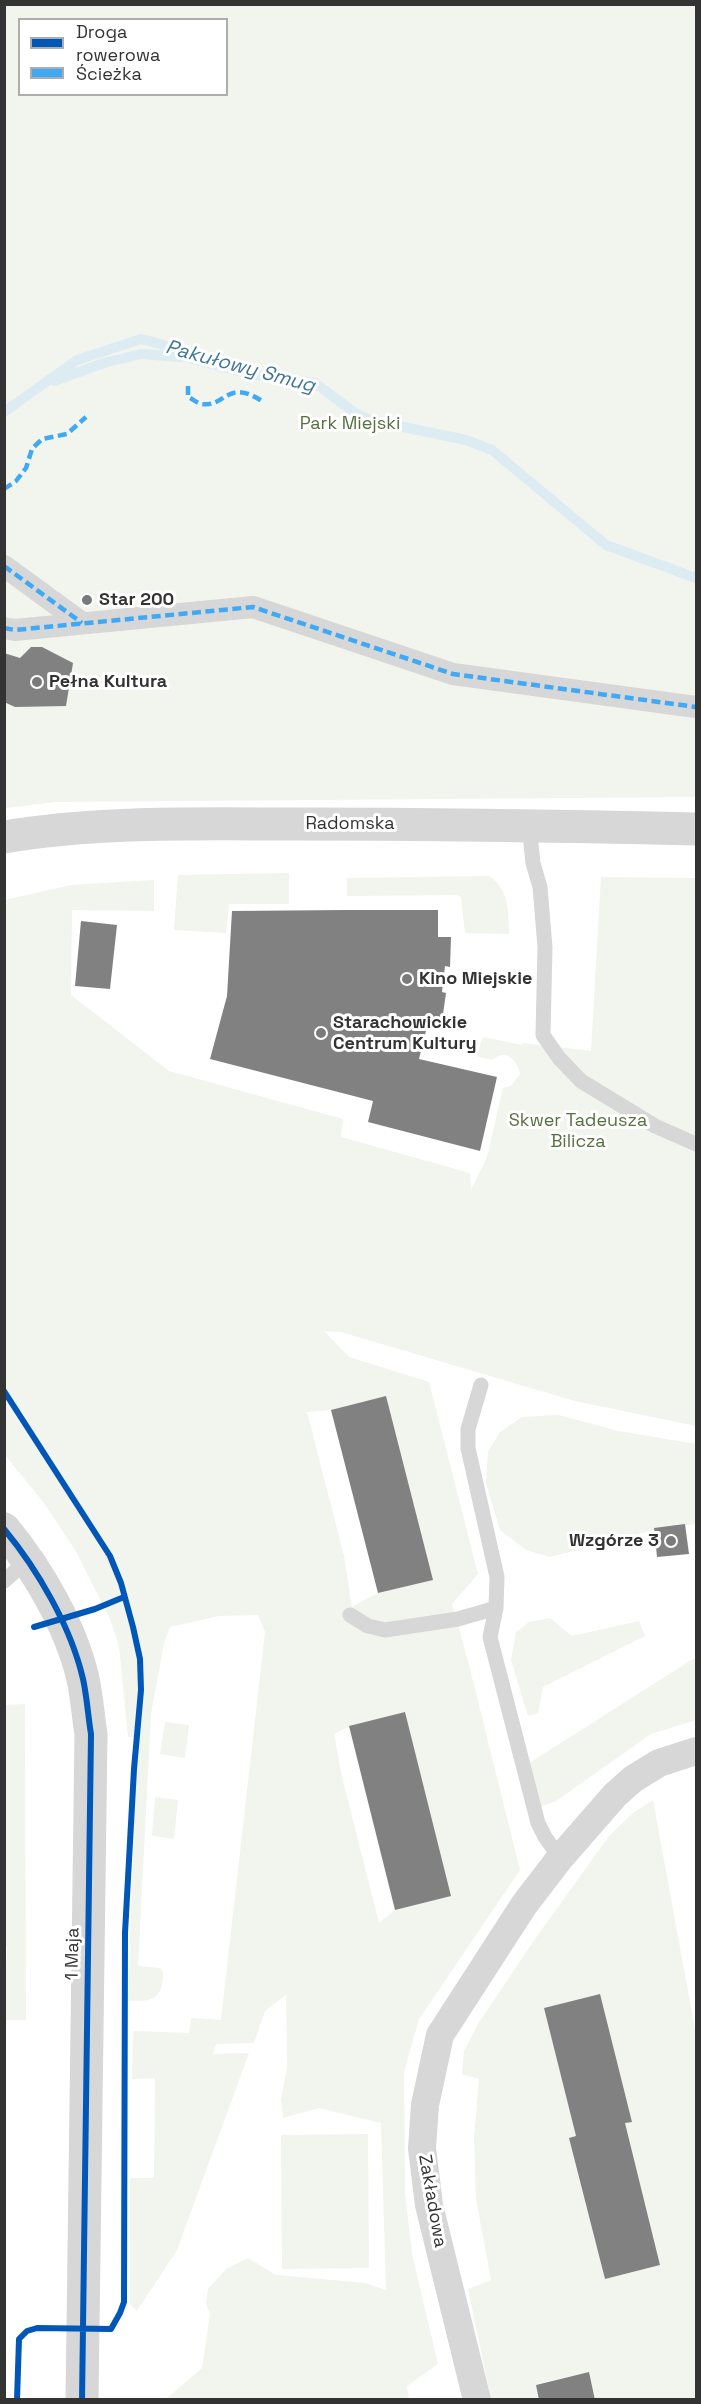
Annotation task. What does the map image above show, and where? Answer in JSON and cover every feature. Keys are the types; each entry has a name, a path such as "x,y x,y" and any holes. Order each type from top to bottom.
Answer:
{"street":[{"path":"4,567 82,623"},
{"path":"4,628 15,630 253,607 453,674 696,707"},
{"name":"Radomska","path":"4,837 78,828 164,824 529,825 696,829"},
{"name":"1 Maja","path":"4,1529 29,1559 70,1638 83,1679 91,1734 82,2400"},
{"name":"Zakładowa","path":"477,2400 429,2205 422,2148 425,2105 440,2035 524,1905 560,1858 615,1795 633,1779 659,1763 696,1751"}],"lane":[{"path":"529,825 533,863 540,887 545,947 543,1035 581,1081 655,1126 696,1144"},
{"path":"481,1385 468,1429 468,1448 496,1577 495,1608 490,1637 538,1823 560,1858"},
{"path":"4,1581 29,1559"},
{"path":"350,1616 368,1626 385,1630 458,1619 495,1608"}],"green space":[{"name":"Park Miejski","path":"5,5 696,5 696,797 56,802 5,808"},
{"path":"289,873 289,904 229,904 226,933 174,930 178,875"},
{"path":"489,876 504,894 508,909 509,934 465,933 461,897 457,895 347,896 347,878"},
{"name":"Skwer Tadeusza Bilicza","path":"601,877 696,878 696,1426 575,1401 341,1332 324,1331 349,1357 429,1382 478,1574 452,1604 520,1870 419,2019 404,2072 405,2193 412,2254 438,2364 407,2386 409,2399 166,2399 202,2368 210,2314 206,2303 208,2289 226,2269 248,2258 276,2275 365,2283 386,2290 381,2123 319,2108 283,2118 281,2099 287,2068 286,1995 265,2011 254,2043 216,2044 213,2054 249,2053 177,2250 137,2311 130,2304 130,2178 154,2178 155,2078 132,2079 133,2031 189,2033 191,2018 221,2020 265,1632 258,1615 219,1616 170,1627 164,1643 151,1714 138,1966 160,1968 163,1972 163,1981 155,1997 144,2001 128,2001 137,1737 128,1737 119,1646 110,1619 77,1553 44,1503 5,1455 5,900 71,885 154,880 154,911 72,910 71,995 169,1071 343,1119 341,1137 470,1173 471,1190 487,1157 503,1088 511,1086 520,1074 514,1060 506,1055 492,1060 476,1056 483,1037 522,1045 522,1043 591,1051","holes":["331,1410 433,1580 378,1593 352,1607 344,1556 307,1412","405,1712 450,1896 395,1910 379,1923 342,1777 334,1734 350,1726"]},
{"path":"559,1415 618,1431 696,1444 696,1524 662,1528 550,1557 526,1550 500,1530 486,1483 488,1452 500,1432 522,1417"},
{"path":"550,1618 572,1636 639,1621 645,1636 543,1687 538,1713 528,1716 511,1660 516,1632 529,1622"},
{"path":"696,1657 696,1720 651,1734 556,1801 534,1809 523,1767"},
{"path":"25,1704 26,2020 4,2020 7,1947 4,1947 5,1705"},
{"path":"165,1722 189,1725 185,1758 160,1754"},
{"path":"155,1797 178,1800 174,1839 152,1836"},
{"path":"653,1800 696,2035 696,2399 595,2399 589,2372 536,2384 539,2399 491,2399 468,2289 491,2280 476,2199 474,2137 479,2079 462,2074 464,2051 478,2024 535,1939 609,1836 633,1813","holes":["599,1994 632,2121 625,2123 660,2265 605,2279 569,2138 576,2136 544,2008"]},
{"path":"368,2134 369,2268 282,2269 281,2135"}],"building":[{"name":"Pełna Kultura","path":"31,647 42,647 73,663 66,706 15,707 4,702 4,653 20,658"},
{"name":"Starachowickie Centrum Kultury","path":"438,910 438,937 451,937 450,967 445,966 442,992 446,993 442,1021 429,1019 419,1059 497,1077 480,1151 368,1122 373,1101 210,1059 227,996 232,911"},
{"path":"81,921 117,925 110,989 75,986"},
{"path":"386,1396 433,1580 378,1593 331,1410"},
{"name":"Wzgórze 3","path":"685,1524 689,1554 657,1557 654,1528"},
{"path":"405,1712 451,1896 395,1910 349,1726"},
{"path":"600,1994 632,2122 625,2123 660,2265 605,2279 569,2138 576,2136 544,2008"},
{"path":"589,2372 595,2400 539,2400 536,2385"}],"waterway":[{"name":"Pakułowy Smug","path":"4,412 77,360 141,339 161,344 185,357 250,374 315,383 355,413 370,420 466,440 492,450 606,545 696,578"},
{"path":"54,381 104,363 141,354 181,357"}],"marked path":[{"path":"188,386 188,397 201,404 216,402 227,395 241,392 262,401"},
{"path":"4,489 16,481 26,468 32,449 42,439 67,434 86,417"},
{"path":"4,566 82,623"},
{"path":"4,628 15,630 253,607 453,674 696,707"}],"cycle path":[{"path":"4,1391 110,1556 121,1583 133,1627 140,1659 141,1690 125,1933 124,2302 111,2329 37,2328 27,2331 19,2339 17,2400"},
{"path":"4,1529 29,1562 62,1619 78,1659 86,1693 91,1734 82,2400"},
{"path":"34,1627 95,1609 124,1597"}],"place":[{"name":"Star 200","path":"87,600"},
{"name":"Pełna Kultura","path":"37,682"},
{"name":"Kino Miejskie","path":"407,979"},
{"name":"Starachowickie Centrum Kultury","path":"321,1033"},
{"name":"Wzgórze 3","path":"671,1541"}]}
